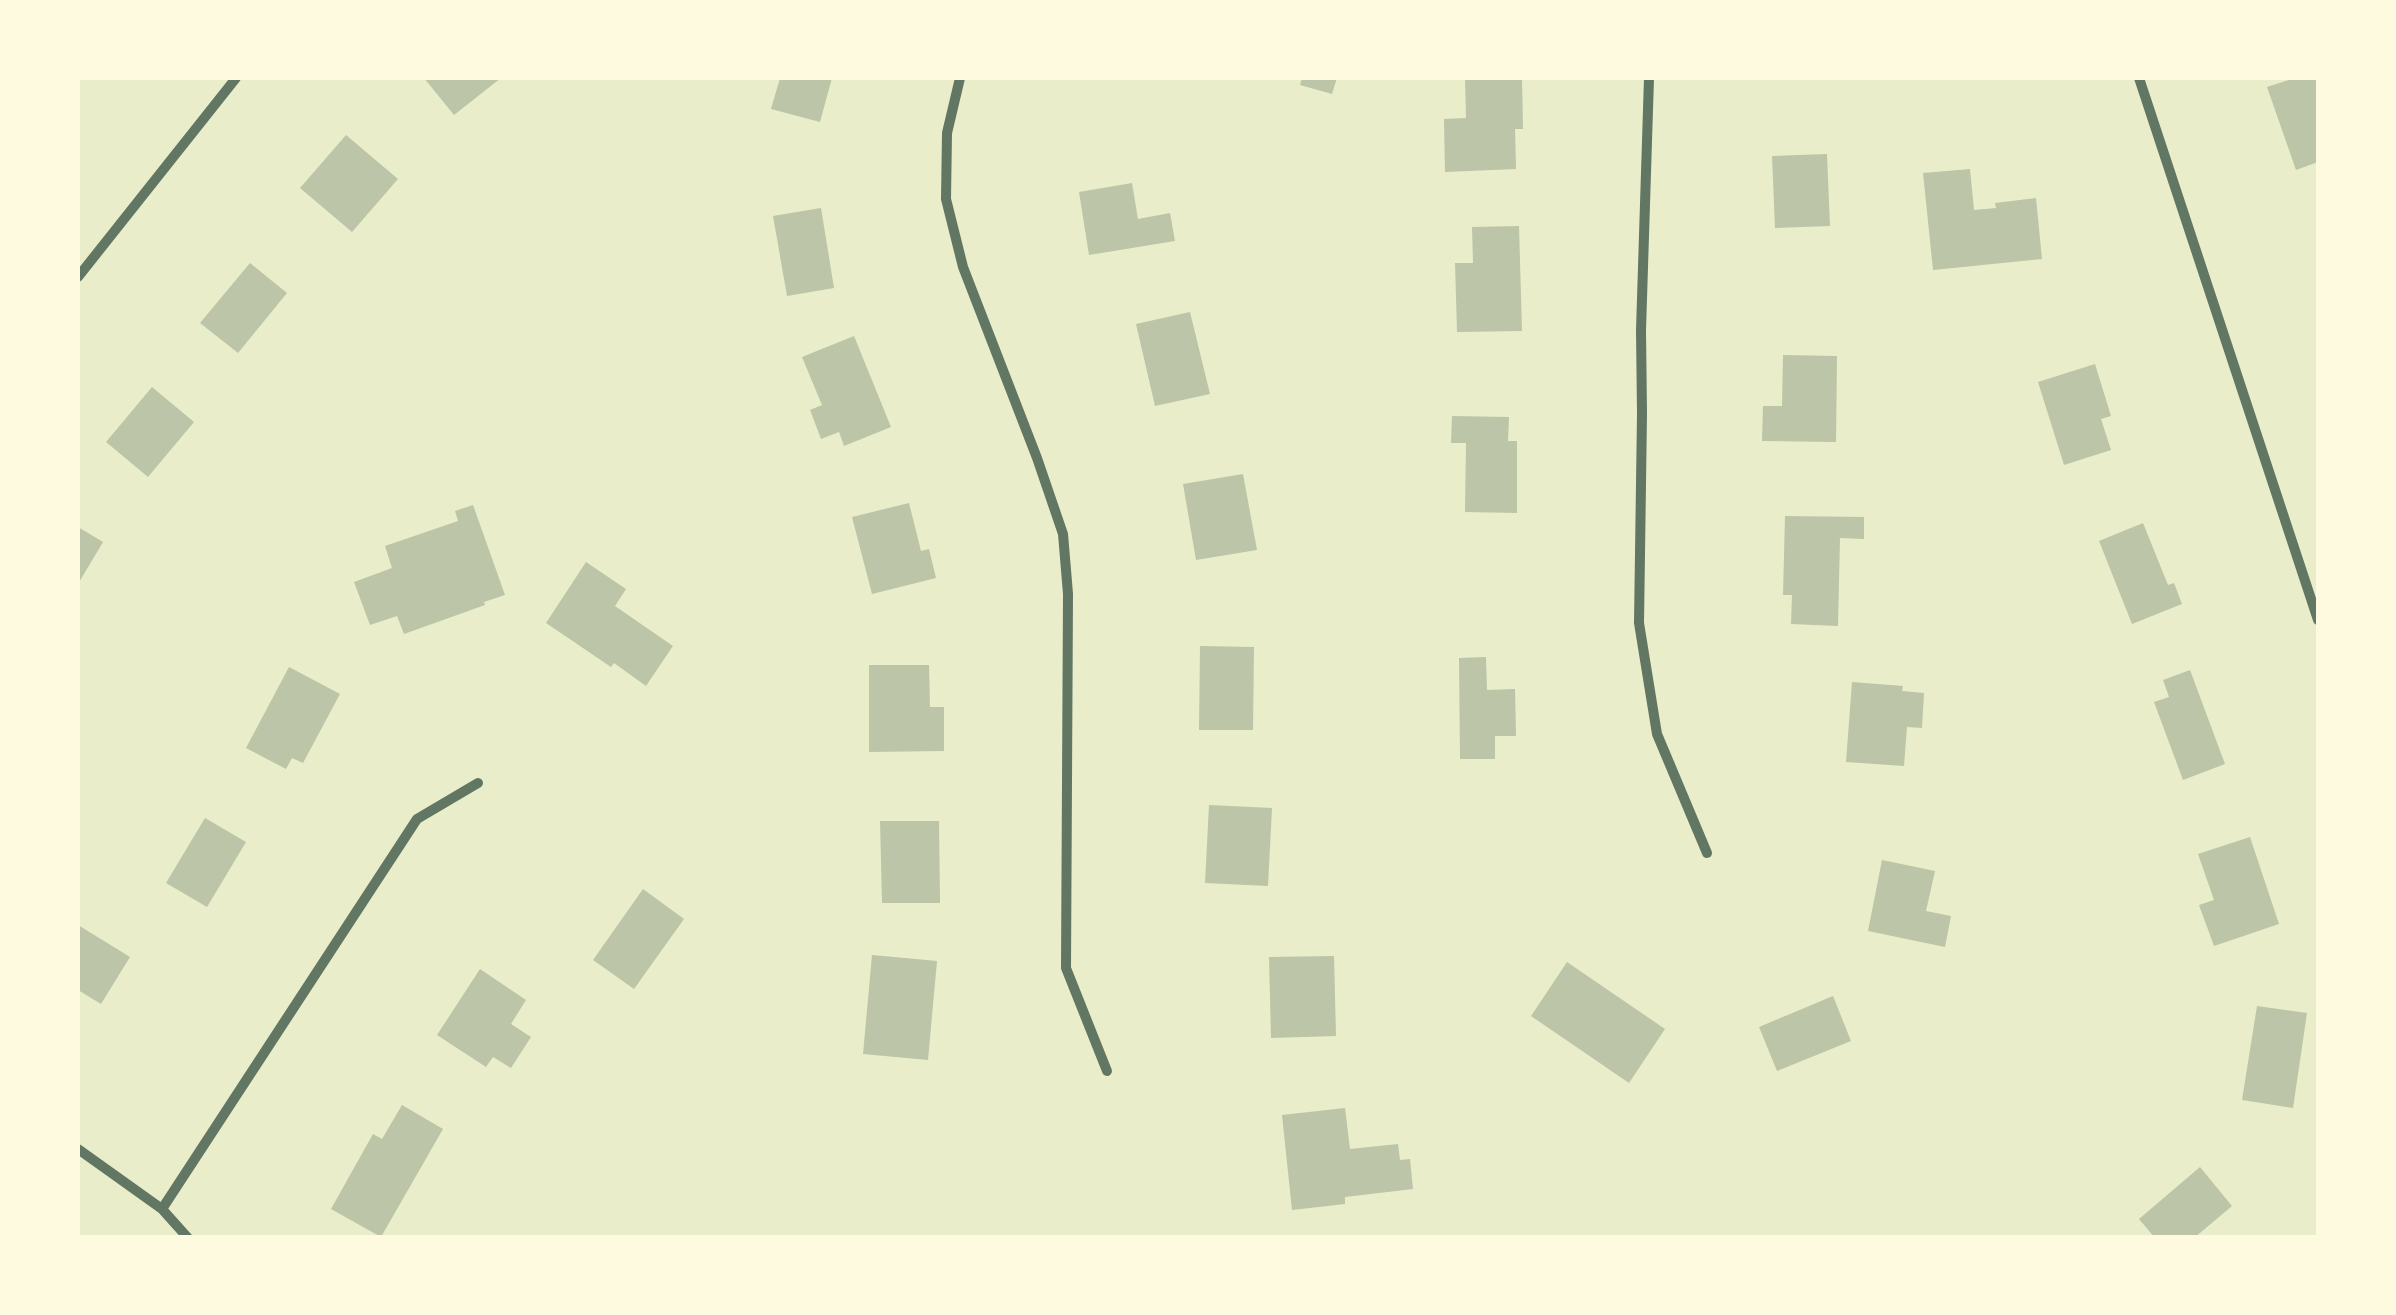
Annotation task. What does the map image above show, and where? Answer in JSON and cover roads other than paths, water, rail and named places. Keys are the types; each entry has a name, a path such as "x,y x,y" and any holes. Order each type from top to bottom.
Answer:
{"street":[{"path":"78,276 236,78"},
{"path":"960,78 947,134 946,199 964,267 1063,534 1068,594 1066,968 1107,1071"},
{"path":"1648,78 1638,623 1657,734 1707,853"},
{"path":"2139,78 2318,620"},
{"path":"162,1209 417,819 478,783"},
{"path":"78,1149 162,1209 188,1238"}]}
